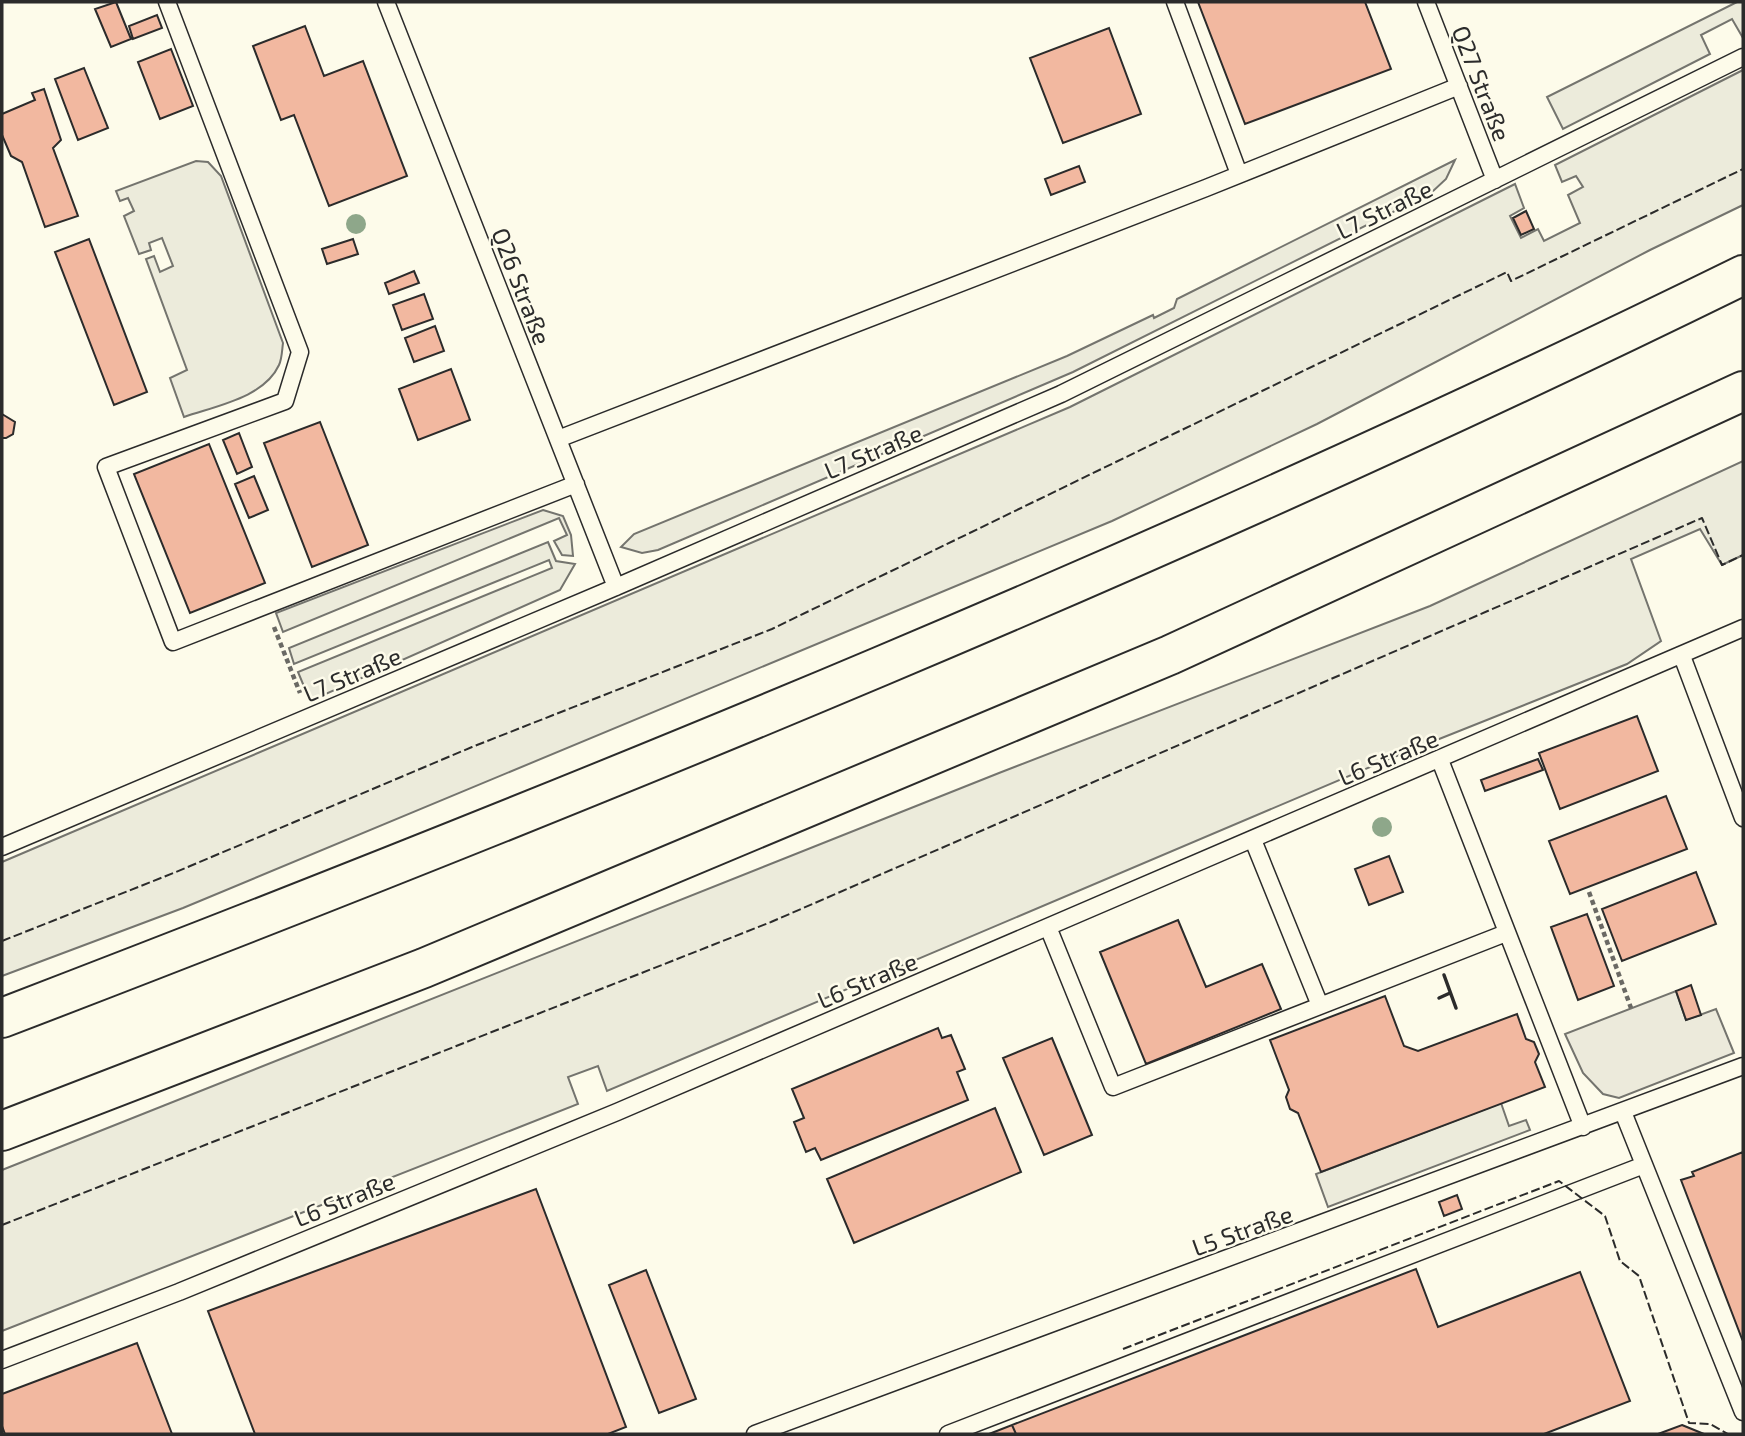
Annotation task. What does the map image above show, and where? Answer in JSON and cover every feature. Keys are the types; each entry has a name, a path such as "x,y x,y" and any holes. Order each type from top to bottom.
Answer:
{"highway":[{"path":"2,1018 397,866 1032,600 1545,372 1743,275"},
{"path":"2,1131 424,968 1170,655 1743,391"}],"lane":[{"path":"167,2 300,352 285,401 106,467 173,642 576,484"},
{"name":"Q26 Straße","path":"386,2 616,587"},
{"path":"1175,2 1239,174"},
{"name":"Q27 Straße","path":"1426,2 1495,180"},
{"name":"L7 Straße","path":"2,847 616,587 1061,394 1743,57"},
{"path":"558,439 1459,86"},
{"name":"L6 Straße","path":"2,1360 179,1293 579,1128 1743,628"},
{"path":"1682,656 1743,818"},
{"path":"1440,760 1583,1127"},
{"path":"1253,840 1319,1003"},
{"path":"1048,928 1113,1087 1319,1003 1506,933"},
{"name":"L5 Straße","path":"755,1434 1743,1066"},
{"path":"1623,1112 1743,1412"},
{"path":"948,1434 1644,1165"}],"path":[{"path":"274,626 310,717"},
{"path":"1589,892 1631,1008"}],"shaded area":[{"path":"1737,2 1743,2 1743,38 1732,19 1701,35 1710,54 1563,129 1547,97"},
{"path":"1743,70 1743,205 1650,250 1317,424 1112,521 183,908 2,976 2,862 1070,407 1515,184 1524,208 1510,216 1521,238 1538,229 1544,241 1580,223 1568,195 1583,187 1576,176 1562,182 1555,165"},
{"path":"1455,160 1446,179 1431,193 1073,372 658,550 642,553 621,547 634,534 1067,356 1153,315 1154,318 1174,308 1177,299"},
{"path":"196,161 208,162 221,176 283,343 279,365 262,386 238,399 184,417 170,378 187,370 146,259 154,256 160,272 173,266 162,238 149,243 151,250 139,254 124,216 134,211 128,198 120,201 116,191"},
{"path":"1743,461 1743,555 1722,565 1700,529 1631,559 1661,641 1627,664 1389,759 607,1091 598,1066 568,1077 578,1104 2,1331 2,1170 999,773 1430,606"},
{"path":"543,510 563,516 571,535 573,556 562,555 554,541 567,535 559,518 283,632 276,613"},
{"path":"548,542 556,561 575,564 560,590 310,701 298,672 552,568 549,560 294,664 289,648"},
{"path":"1676,991 1686,1020 1716,1009 1734,1053 1619,1098 1603,1094 1583,1073 1565,1034"},
{"path":"1501,1103 1509,1126 1526,1120 1530,1130 1328,1207 1316,1174"}],"building":[{"path":"116,2 131,39 111,47 95,9"},
{"path":"1198,2 1365,2 1391,69 1245,124"},
{"path":"157,15 162,28 133,39 129,26"},
{"path":"305,26 324,76 363,61 407,176 329,206 294,115 281,120 253,46"},
{"path":"1109,28 1141,114 1063,143 1030,58"},
{"path":"171,49 193,106 160,119 138,62"},
{"path":"84,68 108,128 78,140 55,79"},
{"path":"44,89 61,140 53,148 78,216 45,227 22,162 11,156 2,135 2,114 35,100 32,93"},
{"path":"1079,166 1085,182 1051,195 1045,179"},
{"path":"1526,211 1534,229 1521,235 1513,218"},
{"path":"89,239 147,392 114,405 55,252"},
{"path":"353,239 358,254 327,264 322,249"},
{"path":"414,271 419,283 389,294 385,283"},
{"path":"424,294 433,319 402,330 393,305"},
{"path":"435,326 444,351 414,362 405,338"},
{"path":"451,369 470,420 418,440 399,389"},
{"path":"2,414 15,422 13,434 6,438 2,438"},
{"path":"320,422 368,545 312,567 264,443"},
{"path":"239,433 252,467 237,474 223,440"},
{"path":"209,444 265,583 190,613 134,474"},
{"path":"254,476 268,510 249,518 235,484"},
{"path":"1637,716 1658,771 1560,809 1539,753"},
{"path":"1538,759 1543,770 1485,791 1481,780"},
{"path":"1666,796 1687,849 1570,894 1549,841"},
{"path":"1389,856 1403,892 1369,905 1355,869"},
{"path":"1696,872 1716,924 1622,961 1602,909"},
{"path":"1587,914 1614,986 1578,1000 1551,927"},
{"path":"1178,920 1206,987 1262,964 1281,1009 1146,1064 1100,952"},
{"path":"1691,985 1701,1015 1686,1020 1676,991"},
{"path":"1385,996 1404,1046 1418,1051 1517,1014 1526,1039 1534,1042 1539,1054 1535,1062 1545,1087 1321,1172 1298,1113 1290,1109 1286,1097 1289,1090 1270,1040"},
{"path":"938,1028 942,1038 951,1035 965,1069 957,1072 968,1100 821,1160 815,1148 806,1152 794,1122 804,1118 792,1089"},
{"path":"1052,1038 1092,1135 1044,1155 1003,1058"},
{"path":"995,1108 1021,1172 854,1243 827,1179"},
{"path":"1743,1152 1742,1339 1681,1180 1694,1176 1692,1172"},
{"path":"536,1189 626,1427 608,1434 255,1434 208,1311"},
{"path":"1457,1195 1462,1209 1444,1216 1439,1202"},
{"path":"1416,1269 1438,1327 1580,1272 1630,1401 1544,1434 1016,1434 1012,1425"},
{"path":"646,1270 696,1399 659,1413 609,1285"},
{"path":"137,1343 172,1434 5,1434 2,1426 2,1394"},
{"path":"1012,1425 1016,1434 989,1434"},
{"path":"1682,1425 1704,1434 1658,1434"}],"fence":[{"path":"2,941 176,872 472,747 772,629 1507,272 1511,281 1743,169"},
{"path":"2,1225 771,922 1702,518 1722,565 1743,555"},
{"path":"1123,1349 1559,1181 1605,1216 1620,1261 1639,1276 1689,1423 1710,1424 1728,1434"}],"wall":[{"path":"1444,975 1456,1008"},
{"path":"1439,998 1450,993"}]}
